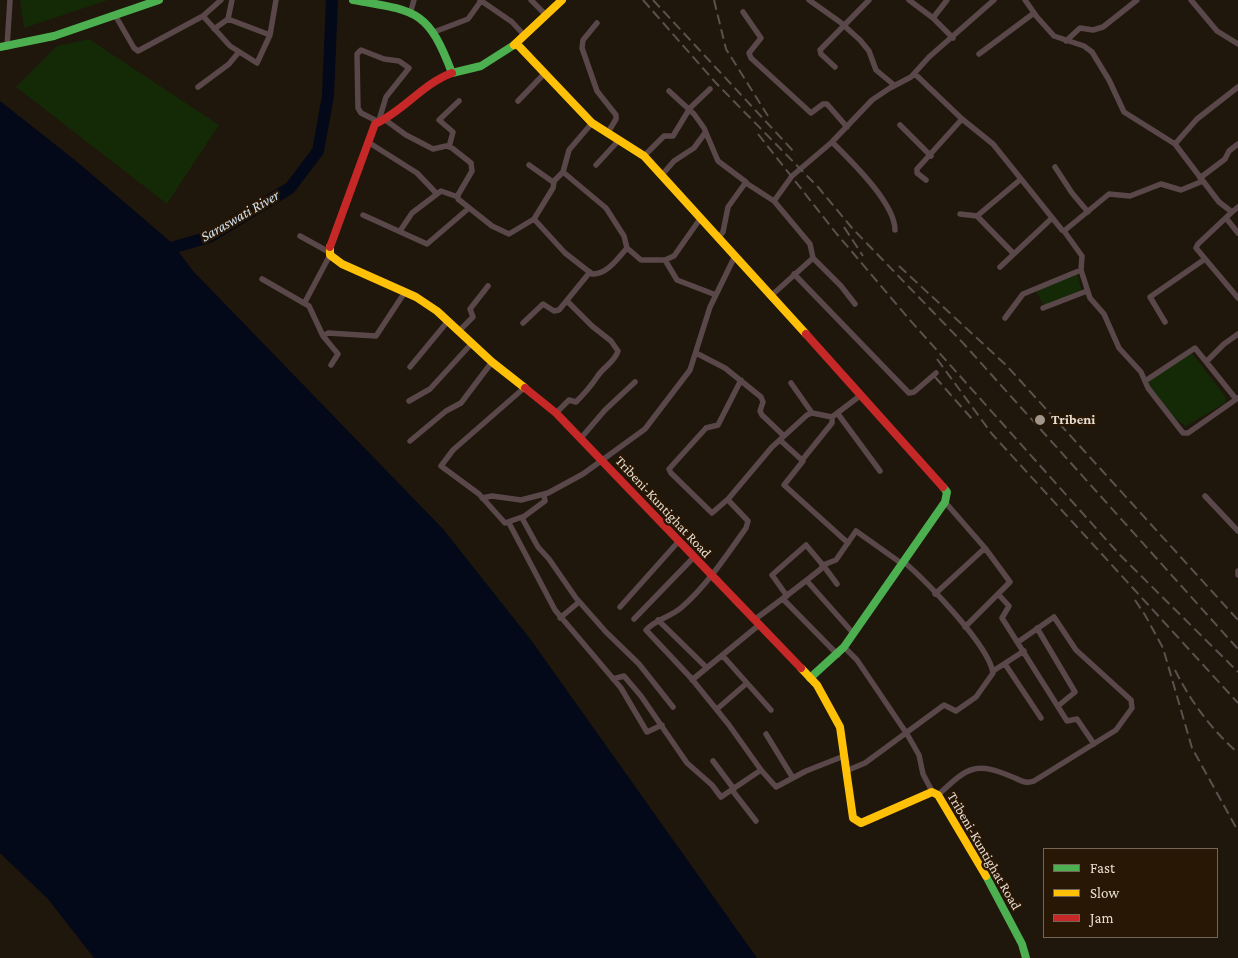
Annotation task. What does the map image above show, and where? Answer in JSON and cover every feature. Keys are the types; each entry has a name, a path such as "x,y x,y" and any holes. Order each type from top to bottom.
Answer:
{"main road":[{"path":"4,47 54,36 159,0"},
{"path":"353,0 376,2 420,17 434,32 452,72"},
{"path":"329,254 368,142 380,120 391,117 435,78 452,72 481,66 516,44 562,0"},
{"path":"516,44 592,123 644,156 772,295 946,490 945,502 844,647 838,655 810,678"},
{"name":"Tribeni-Kuntighat Road","path":"329,254 342,264 405,292 430,306 492,362 556,413 693,558 817,685 840,727 853,818 857,822 861,823 935,794 981,867 1022,944 1026,958"}],"street":[{"path":"4,47 10,0"},
{"path":"115,15 134,48 138,51 204,16 221,0"},
{"path":"214,29 228,19 232,0"},
{"path":"204,16 214,29 238,52 257,63 270,35 276,0"},
{"path":"410,14 414,0"},
{"path":"531,0 546,15"},
{"path":"809,0 845,26 866,46 879,74 894,85"},
{"path":"835,67 820,51 869,0"},
{"path":"909,0 933,18 953,38"},
{"path":"933,18 947,0"},
{"path":"774,201 792,176 832,142 872,100 915,74 929,57 953,38 994,0"},
{"path":"1025,0 1054,36 1084,46 1096,56 1126,115 1158,132 1175,144 1219,202 1232,212"},
{"path":"1066,41 1080,28 1093,30 1103,27 1136,0"},
{"path":"1191,0 1217,31 1238,44"},
{"path":"434,32 468,19 481,1 512,22 524,36"},
{"path":"743,12 761,38 749,53 751,58 811,112 823,104 827,104 847,127"},
{"path":"979,54 1034,13"},
{"path":"228,19 270,35"},
{"path":"597,22 584,40 582,48 596,91 616,115 616,119 607,134"},
{"path":"380,120 386,97 409,68 399,61 384,59 360,50 357,54 358,108 361,113 380,120 406,136 433,149 449,147 471,163 473,168 458,197"},
{"path":"198,87 229,64 238,52"},
{"path":"518,102 544,74"},
{"path":"915,74 962,119 993,144 1051,219 1064,231 1067,238 1080,253 1083,264 1081,270 1091,301 1104,314 1111,326 1119,348 1141,372 1145,381 1162,407 1184,434 1237,398 1195,348 1145,381"},
{"path":"1175,144 1197,119 1238,87"},
{"path":"644,156 664,136 673,136 690,108 710,89"},
{"path":"669,91 690,108 706,132 718,161 742,177 746,183 774,201 810,244 812,258 837,282 855,304"},
{"path":"449,147 453,132 439,120 459,100"},
{"path":"926,180 916,170 931,156 962,119"},
{"path":"400,231 412,213 443,191 458,197 468,208 504,233 512,233 534,219 553,188 554,182 563,172 569,150 592,123"},
{"path":"900,125 931,156"},
{"path":"661,176 674,161 686,151 694,148 706,132"},
{"path":"596,165 619,140"},
{"path":"368,142 423,177 437,194"},
{"path":"832,142 882,200 892,214 895,230"},
{"path":"1064,231 1109,194 1130,196 1161,184 1181,190 1201,179 1224,160 1229,151 1238,144"},
{"path":"529,165 554,182"},
{"path":"1055,167 1088,212"},
{"path":"563,172 610,212 624,236 627,248 641,260 665,260 677,253 700,219"},
{"path":"977,216 1021,179"},
{"path":"718,238 722,232 728,207 746,183"},
{"path":"1238,207 1196,246 1238,298"},
{"path":"363,216 427,244 468,208"},
{"path":"960,214 977,216 1013,253"},
{"path":"1226,218 1238,232"},
{"path":"534,219 564,253 590,272 601,273 627,248"},
{"path":"1000,267 1051,219"},
{"path":"300,236 329,254 305,302"},
{"path":"482,498 492,496 521,500 544,495 583,474 628,442 652,422 690,370 710,307 736,256"},
{"path":"772,295 812,258"},
{"path":"1165,322 1150,297 1205,259"},
{"path":"665,260 677,280 716,295"},
{"path":"1005,318 1023,294 1081,270"},
{"path":"522,323 540,305 545,304 557,311 590,272"},
{"path":"794,274 908,393 914,392 936,373"},
{"path":"262,279 305,302 310,307 323,336 338,354 331,365"},
{"path":"459,331 473,317 470,309 488,286"},
{"path":"1043,308 1088,290"},
{"path":"323,336 328,333 376,336 405,292"},
{"path":"556,413 569,400 576,402 594,384 597,376 615,358 618,351 611,341 592,326 567,301"},
{"path":"410,367 448,321"},
{"path":"1207,361 1224,344 1238,334"},
{"path":"409,401 430,389 472,343"},
{"path":"696,353 717,362 760,397 763,402 762,415 803,459"},
{"path":"410,441 446,411 461,402 492,362"},
{"path":"741,380 718,424 706,428 670,469 671,473 712,513 728,499 782,438 812,413"},
{"path":"581,438 605,410 635,382"},
{"path":"790,383 812,413 835,416 880,471"},
{"path":"524,388 453,450 442,464 442,467 482,498 506,523 522,517 545,501 544,495"},
{"path":"848,543 784,484 832,423 835,416 861,395"},
{"path":"1205,496 1238,531"},
{"path":"728,499 748,522 711,576 682,607 658,620 646,631 717,709 760,770 776,788 793,778 844,756"},
{"path":"945,502 985,548 1010,583 966,627"},
{"path":"522,517 538,547 549,559 579,602 639,664 673,708"},
{"path":"510,523 520,540 538,582 560,618 613,679 647,732 662,725"},
{"path":"692,680 823,565 836,560 857,531 902,562 935,594 966,627 993,671"},
{"path":"620,607 678,542"},
{"path":"837,584 807,546 804,546 772,575 785,598 838,655"},
{"path":"935,594 985,548"},
{"path":"634,619 693,558"},
{"path":"806,581 853,633"},
{"path":"999,595 1009,606 1002,618 1024,651 1039,680 1067,722 1078,719 1094,744"},
{"path":"560,618 579,602"},
{"path":"844,647 857,660 907,734 919,755 922,774 935,794 965,772 976,768 986,767 1021,781 1034,782 1121,725 1132,708 1131,700 1076,650 1054,617 1018,642"},
{"path":"658,620 707,668"},
{"path":"1037,628 1075,692 1058,706"},
{"path":"846,771 865,763 884,747 907,734 944,705 956,710 971,701 993,671 1024,651"},
{"path":"722,655 771,710"},
{"path":"1005,664 1042,718"},
{"path":"613,679 624,676 662,725 687,762 712,785 721,797 760,770"},
{"path":"717,709 747,683"},
{"path":"766,734 793,778"},
{"path":"713,761 756,821"}],"green space":[{"path":"20,0 108,0 24,28"},
{"path":"89,39 219,125 167,204 16,87 57,46"},
{"path":"1077,273 1082,292 1046,309 1035,290"},
{"path":"1191,352 1225,396 1225,403 1186,426 1167,412 1157,400 1148,379"}],"water":[{"path":"0,101 76,161 172,243 193,271 443,529 531,640 757,958 94,958 48,899 0,853"}],"waterway":[{"name":"Saraswati River","path":"161,251 209,237 290,188 318,151 328,96 332,0"}],"railway":[{"path":"643,0 716,83 818,187 852,228 963,343 1238,649"},
{"path":"653,0 796,154"},
{"path":"714,0 726,49 768,116"},
{"path":"758,134 836,233 909,319 1119,554 1238,672"},
{"path":"844,227 863,256"},
{"path":"899,266 1006,365 1238,620"},
{"path":"937,359 992,434 1238,703"},
{"path":"935,377 973,420"},
{"path":"1135,600 1163,648 1192,748 1238,831"},
{"path":"1175,670 1202,714 1238,753"}],"traffic: fast":[{"path":"0,47 54,36 159,0"},
{"path":"353,0 392,7 417,17 427,25 435,37 452,73 481,66 514,45"},
{"path":"810,678 844,647 945,502 947,492 943,487"},
{"path":"986,876 1022,944 1026,958"}],"traffic: slow":[{"path":"514,45 562,0"},
{"path":"516,43 592,123 644,156 806,334"},
{"path":"330,247 330,255 342,264 416,297 437,311 492,362 525,388"},
{"path":"801,668 817,685 840,727 853,818 861,823 932,792 938,795 986,876"}],"traffic: jam":[{"path":"330,247 375,124 395,112 431,84 452,73"},
{"path":"806,334 943,487"},
{"path":"525,388 556,413 801,668"}],"place":[{"name":"Tribeni","path":"1040,420"}]}
